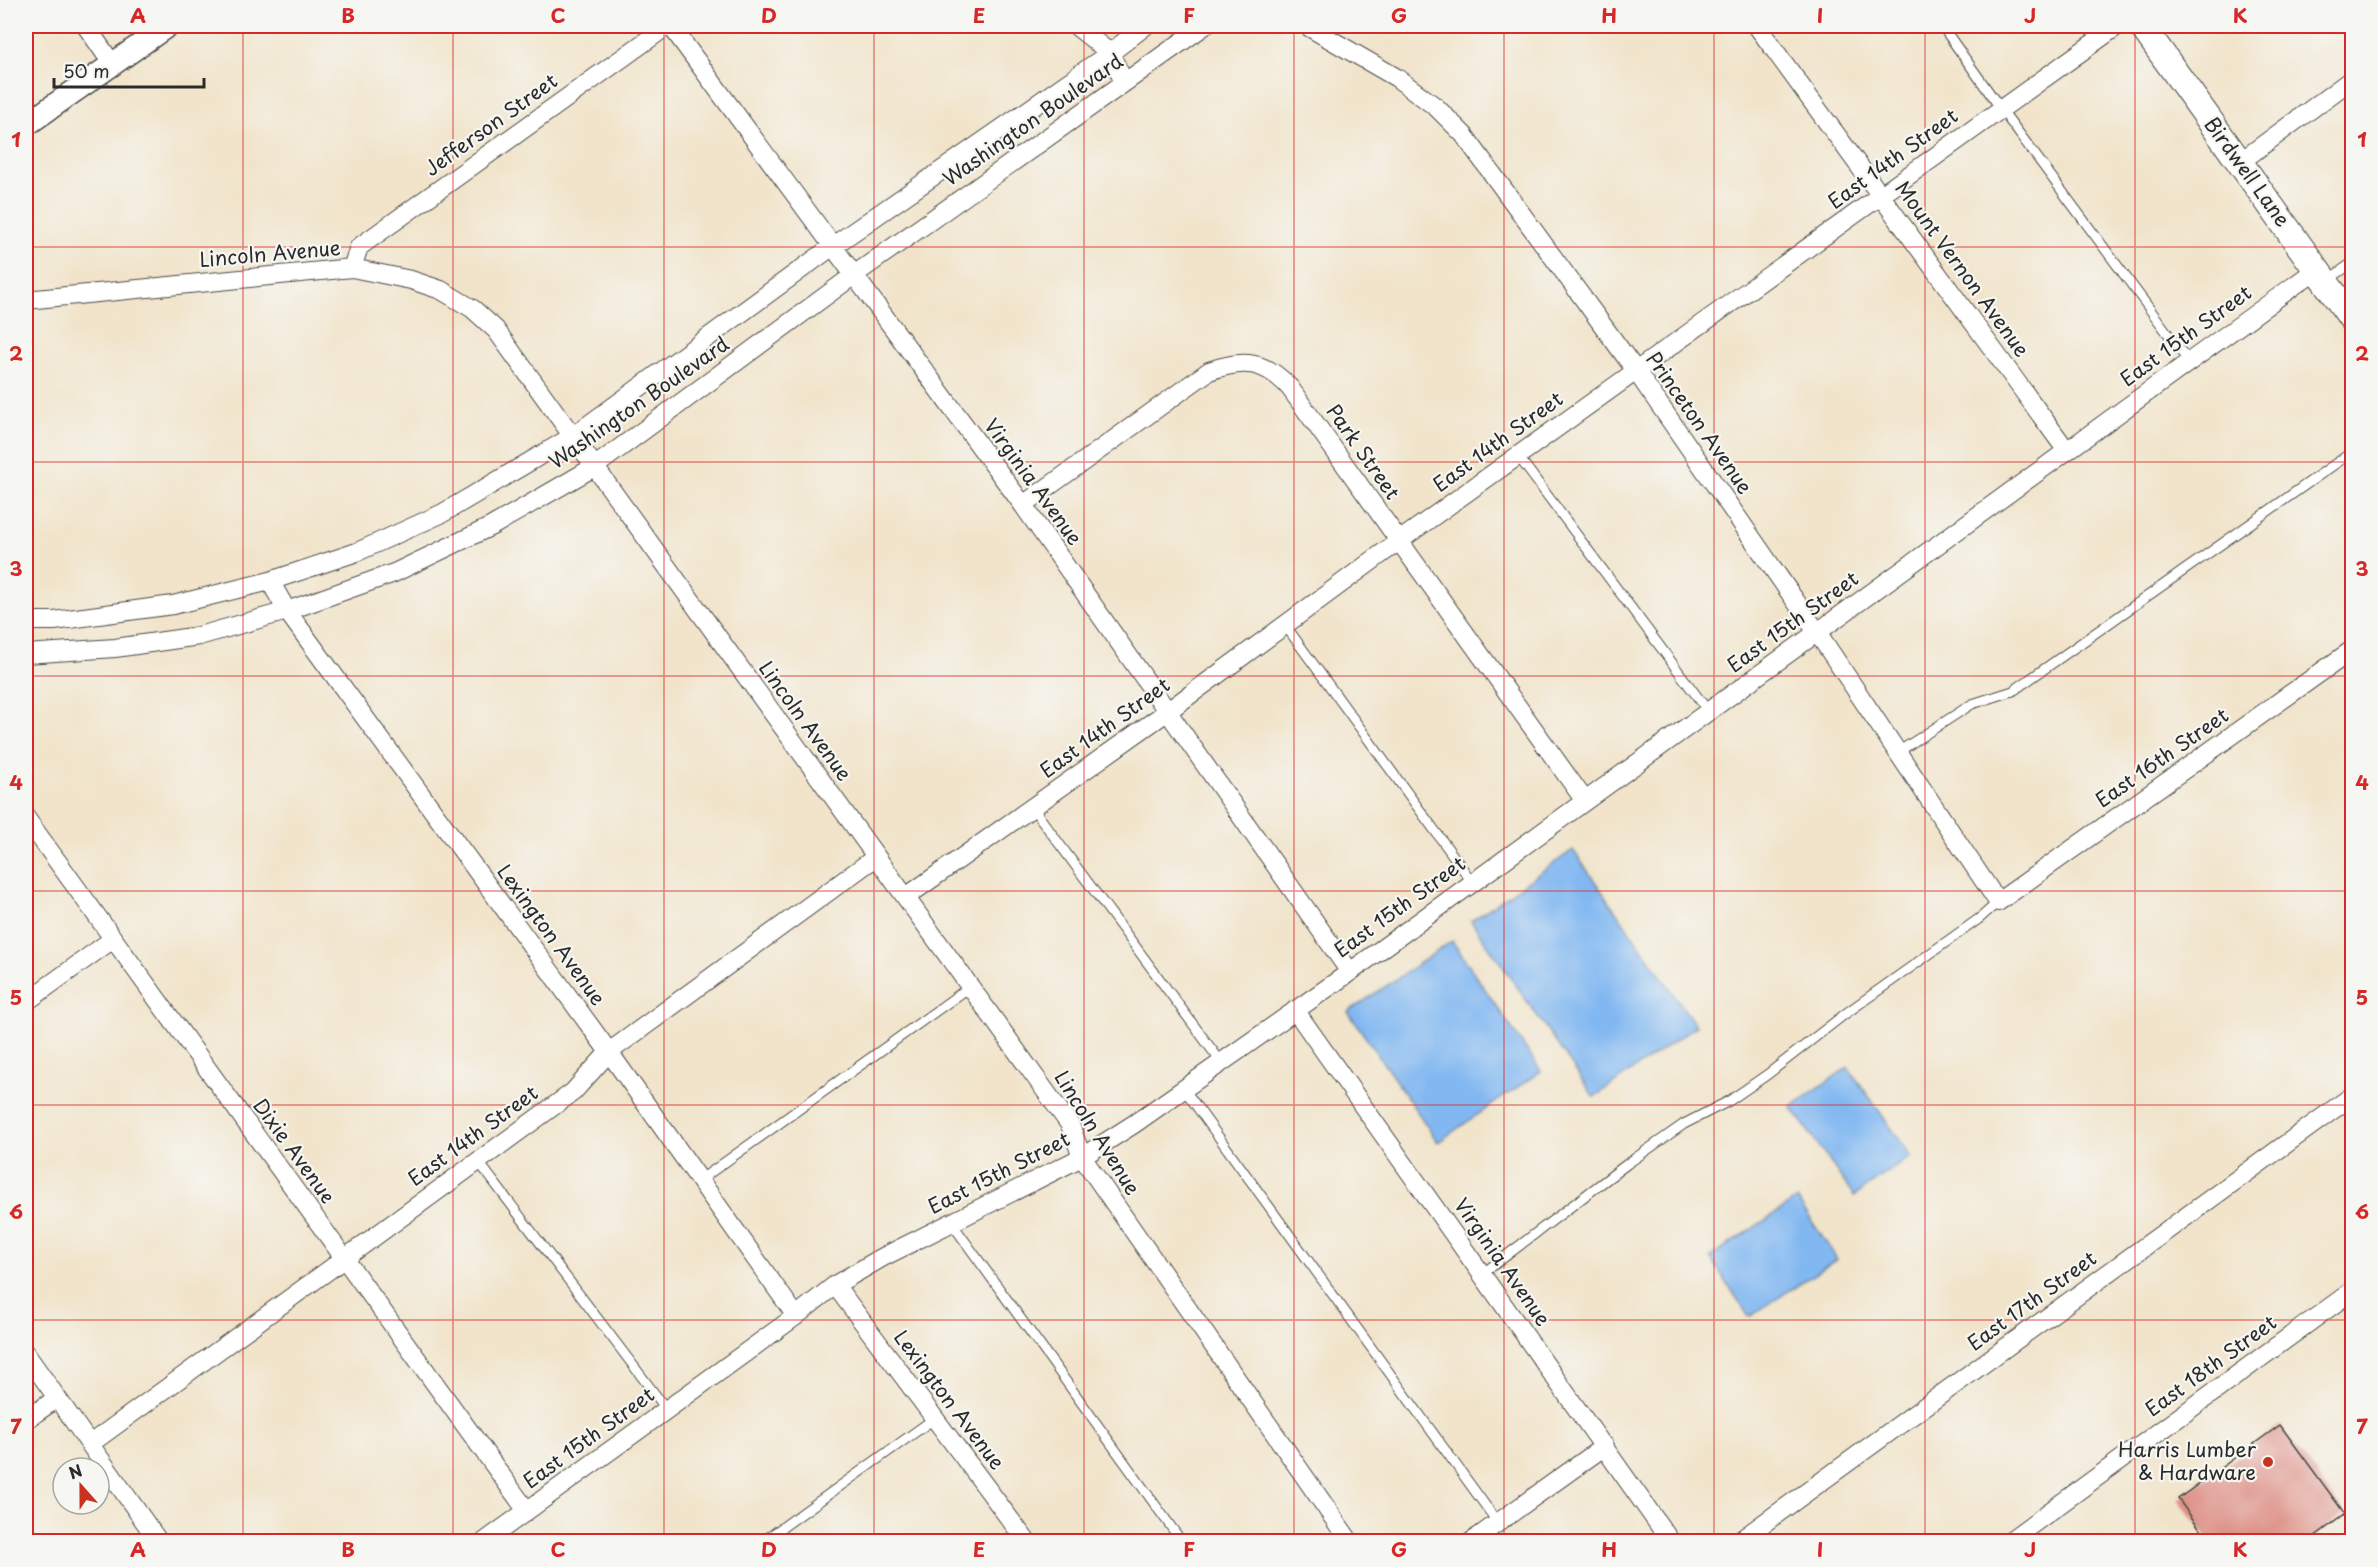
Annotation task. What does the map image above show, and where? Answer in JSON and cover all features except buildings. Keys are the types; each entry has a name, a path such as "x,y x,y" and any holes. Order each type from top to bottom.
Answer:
{"main road":[{"name":"Birdwell Lane","path":"2148,28 2352,319"}],"street":[{"path":"86,26 113,65"},
{"path":"26,125 167,26"},
{"name":"Jefferson Street","path":"352,268 359,247 667,26"},
{"name":"Virginia Avenue","path":"671,26 1023,505 1350,972"},
{"path":"1076,26 1110,53 1124,82"},
{"path":"1110,53 1134,26"},
{"name":"Washington Boulevard","path":"26,621 54,621 173,606 270,581 357,552 443,513 573,436 833,246 1110,53 1145,26"},
{"name":"Washington Boulevard","path":"26,654 115,648 199,636 287,611 394,573 492,526 594,467 854,275 1203,26"},
{"name":"Princeton Avenue","path":"1307,26 1397,78 1436,107 1464,135 1636,371 1817,632 1998,902"},
{"name":"Mount Vernon Avenue","path":"1757,26 2067,451"},
{"name":"East 14th Street","path":"906,897 1168,711 1518,456 2117,26"},
{"path":"2240,162 2352,79"},
{"name":"Lincoln Avenue","path":"26,300 352,268 411,280 441,290 473,309 496,330 1070,1125 1082,1157 1350,1542"},
{"name":"East 15th Street","path":"484,1542 796,1316 835,1285 883,1257 1082,1157 1184,1089 1350,972 2189,362 2321,275"},
{"name":"Park Street","path":"1023,505 1209,371 1223,366 1253,364 1272,370 1290,388 1585,801"},
{"name":"Lexington Avenue","path":"270,581 287,611 609,1052 796,1316"},
{"name":"East 16th Street","path":"1998,902 2352,650"},
{"name":"Dixie Avenue","path":"26,818 527,1510"},
{"name":"East 14th Street","path":"90,1443 573,1092 609,1052 876,857"},
{"path":"26,1002 113,939"},
{"name":"Virginia Avenue","path":"1294,1010 1671,1542"},
{"name":"East 17th Street","path":"1738,1542 2352,1096"},
{"name":"Lexington Avenue","path":"835,1285 1027,1542"},
{"name":"East 18th Street","path":"2008,1542 2352,1291"},
{"path":"26,1354 90,1443 151,1539"},
{"path":"26,1420 57,1398"},
{"path":"1471,1542 1605,1446"}],"lane":[{"path":"1942,26 2189,362"},
{"path":"2321,275 2352,263"},
{"path":"1898,752 1972,704 2013,691 2352,452"},
{"path":"1518,456 1708,711"},
{"path":"1285,625 1473,883"},
{"path":"1032,807 1221,1062"},
{"path":"1482,1274 1627,1164 1684,1124 1729,1101 1768,1074 1845,1014 1980,918 1998,902"},
{"path":"700,1180 971,986"},
{"path":"1184,1089 1498,1523"},
{"path":"477,1161 667,1410"},
{"path":"951,1222 1182,1542"},
{"path":"762,1542 935,1418"}],"water":[{"path":"1573,850 1696,1026 1594,1097 1471,921"},
{"path":"1452,941 1541,1071 1438,1142 1348,1012"},
{"path":"1848,1067 1911,1156 1854,1196 1791,1107"},
{"path":"1797,1199 1837,1259 1749,1317 1710,1257"}],"place":[{"name":"Harris Lumber & Hardware","path":"2268,1462"}]}
